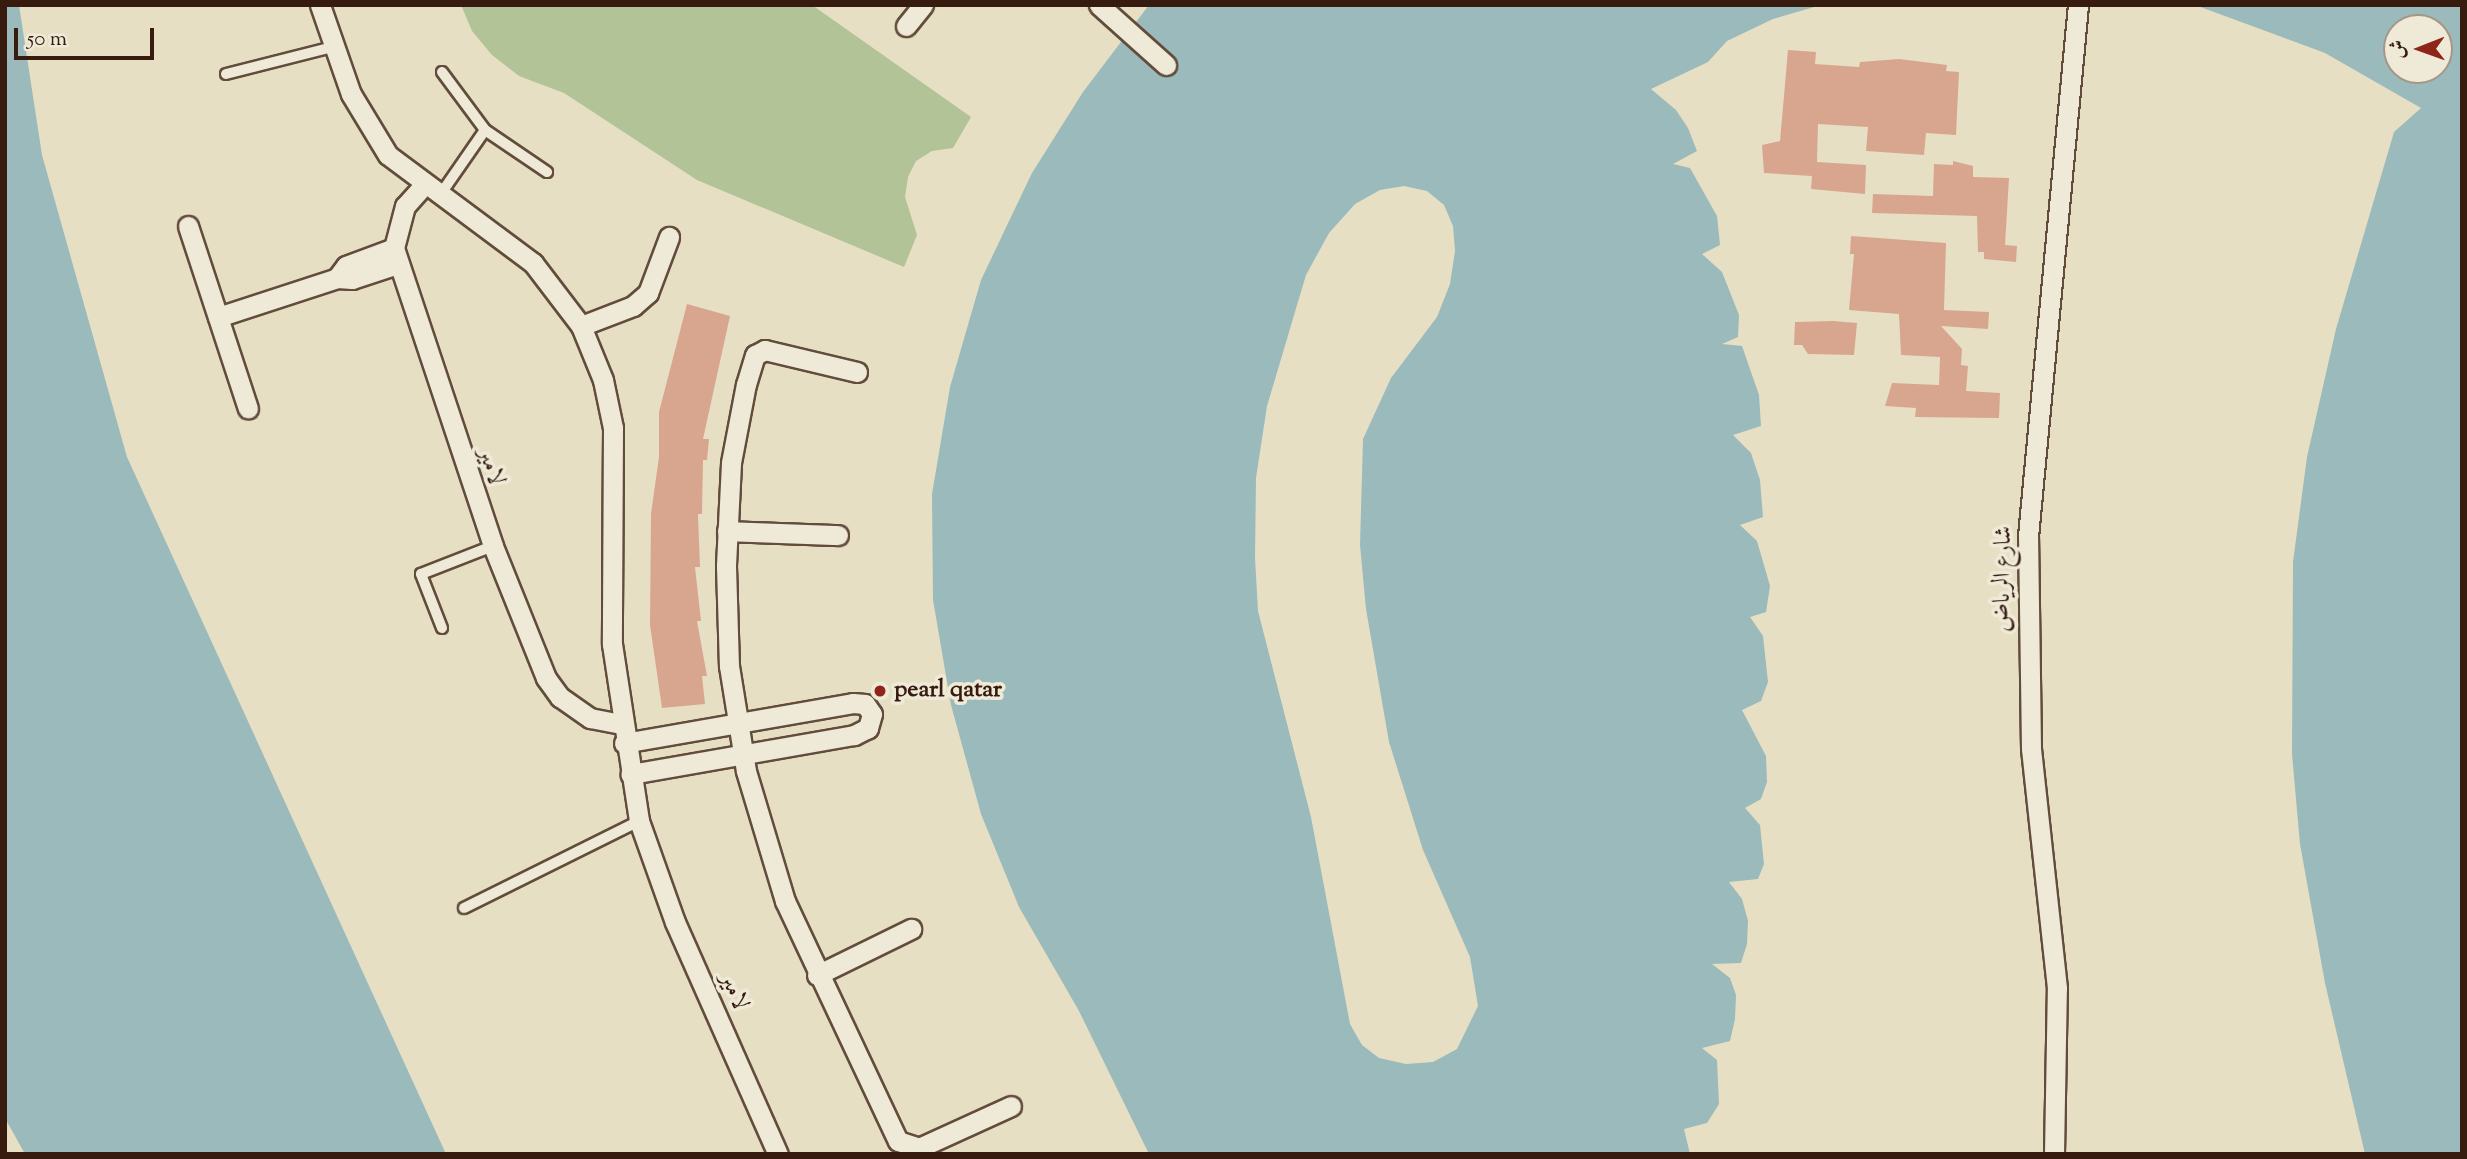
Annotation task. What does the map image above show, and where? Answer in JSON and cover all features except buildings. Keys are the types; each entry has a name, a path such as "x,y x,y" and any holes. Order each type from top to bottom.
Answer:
{"street":[{"name":"لامير","path":"320,5 332,47 351,94 388,155 533,263 581,326 603,380 613,428 609,598 623,734 639,821 675,922 778,1154"},
{"path":"906,26 923,5"},
{"path":"1100,5 1166,65"},
{"name":"شارع الرياض","path":"2054,1154 2057,988 2031,748 2028,536 2078,5"},
{"path":"218,317 337,278 346,266 396,256 402,213 432,190"},
{"path":"188,226 248,408"},
{"path":"581,326 633,306 648,292 669,237"},
{"name":"لامير","path":"396,256 493,547 546,678 559,696 590,718 623,734"},
{"path":"857,372 772,349 755,355 734,439 727,531 728,644 743,754 771,860 817,975 891,1131 904,1146 919,1148 1011,1106"},
{"path":"727,531 838,534"},
{"path":"623,734 738,723 853,703 865,704 872,714 868,728 854,735 630,774"},
{"path":"817,975 911,929"}],"lane":[{"path":"226,74 332,47"},
{"path":"442,72 485,130 547,172"},
{"path":"432,190 485,130"},
{"path":"442,628 421,573 493,547"},
{"path":"464,908 639,821"}],"green space":[{"path":"461,5 812,5 971,117 953,148 932,151 916,161 908,177 905,197 917,235 904,267 697,180 564,93 519,76 492,55 472,31"}],"water":[{"path":"5,5 19,5 42,155 127,457 446,1154 25,1154 5,1118"},
{"path":"1149,5 1821,5 1773,19 1727,41 1708,62 1651,89 1676,110 1688,128 1697,151 1673,164 1690,168 1717,216 1720,245 1702,254 1722,272 1739,315 1738,337 1722,344 1742,346 1759,395 1761,426 1733,435 1751,453 1760,480 1763,517 1740,525 1757,541 1770,586 1766,612 1750,617 1763,636 1768,682 1761,701 1742,710 1766,756 1767,782 1761,799 1745,808 1760,825 1764,864 1758,879 1729,882 1742,899 1748,921 1747,944 1741,963 1712,964 1730,978 1736,995 1735,1019 1730,1041 1702,1048 1717,1060 1719,1104 1707,1123 1684,1129 1690,1154 1149,1154 1079,1011 1019,907 981,814 951,705 933,600 932,494 950,387 981,280 1032,173 1083,92","holes":["1404,186 1427,191 1444,205 1453,226 1455,251 1450,284 1437,317 1391,378 1363,439 1360,545 1366,609 1389,742 1423,850 1470,957 1478,1006 1457,1049 1433,1062 1406,1064 1379,1058 1362,1045 1350,1024 1311,817 1258,611 1255,558 1256,478 1267,406 1306,275 1329,233 1355,204 1380,190"]},
{"path":"2195,5 2462,5 2462,1154 2365,1154 2325,983 2300,844 2292,754 2293,562 2307,457 2336,329 2394,132 2421,108 2325,53"}],"place":[{"name":"pearl qatar","path":"880,691"}]}
